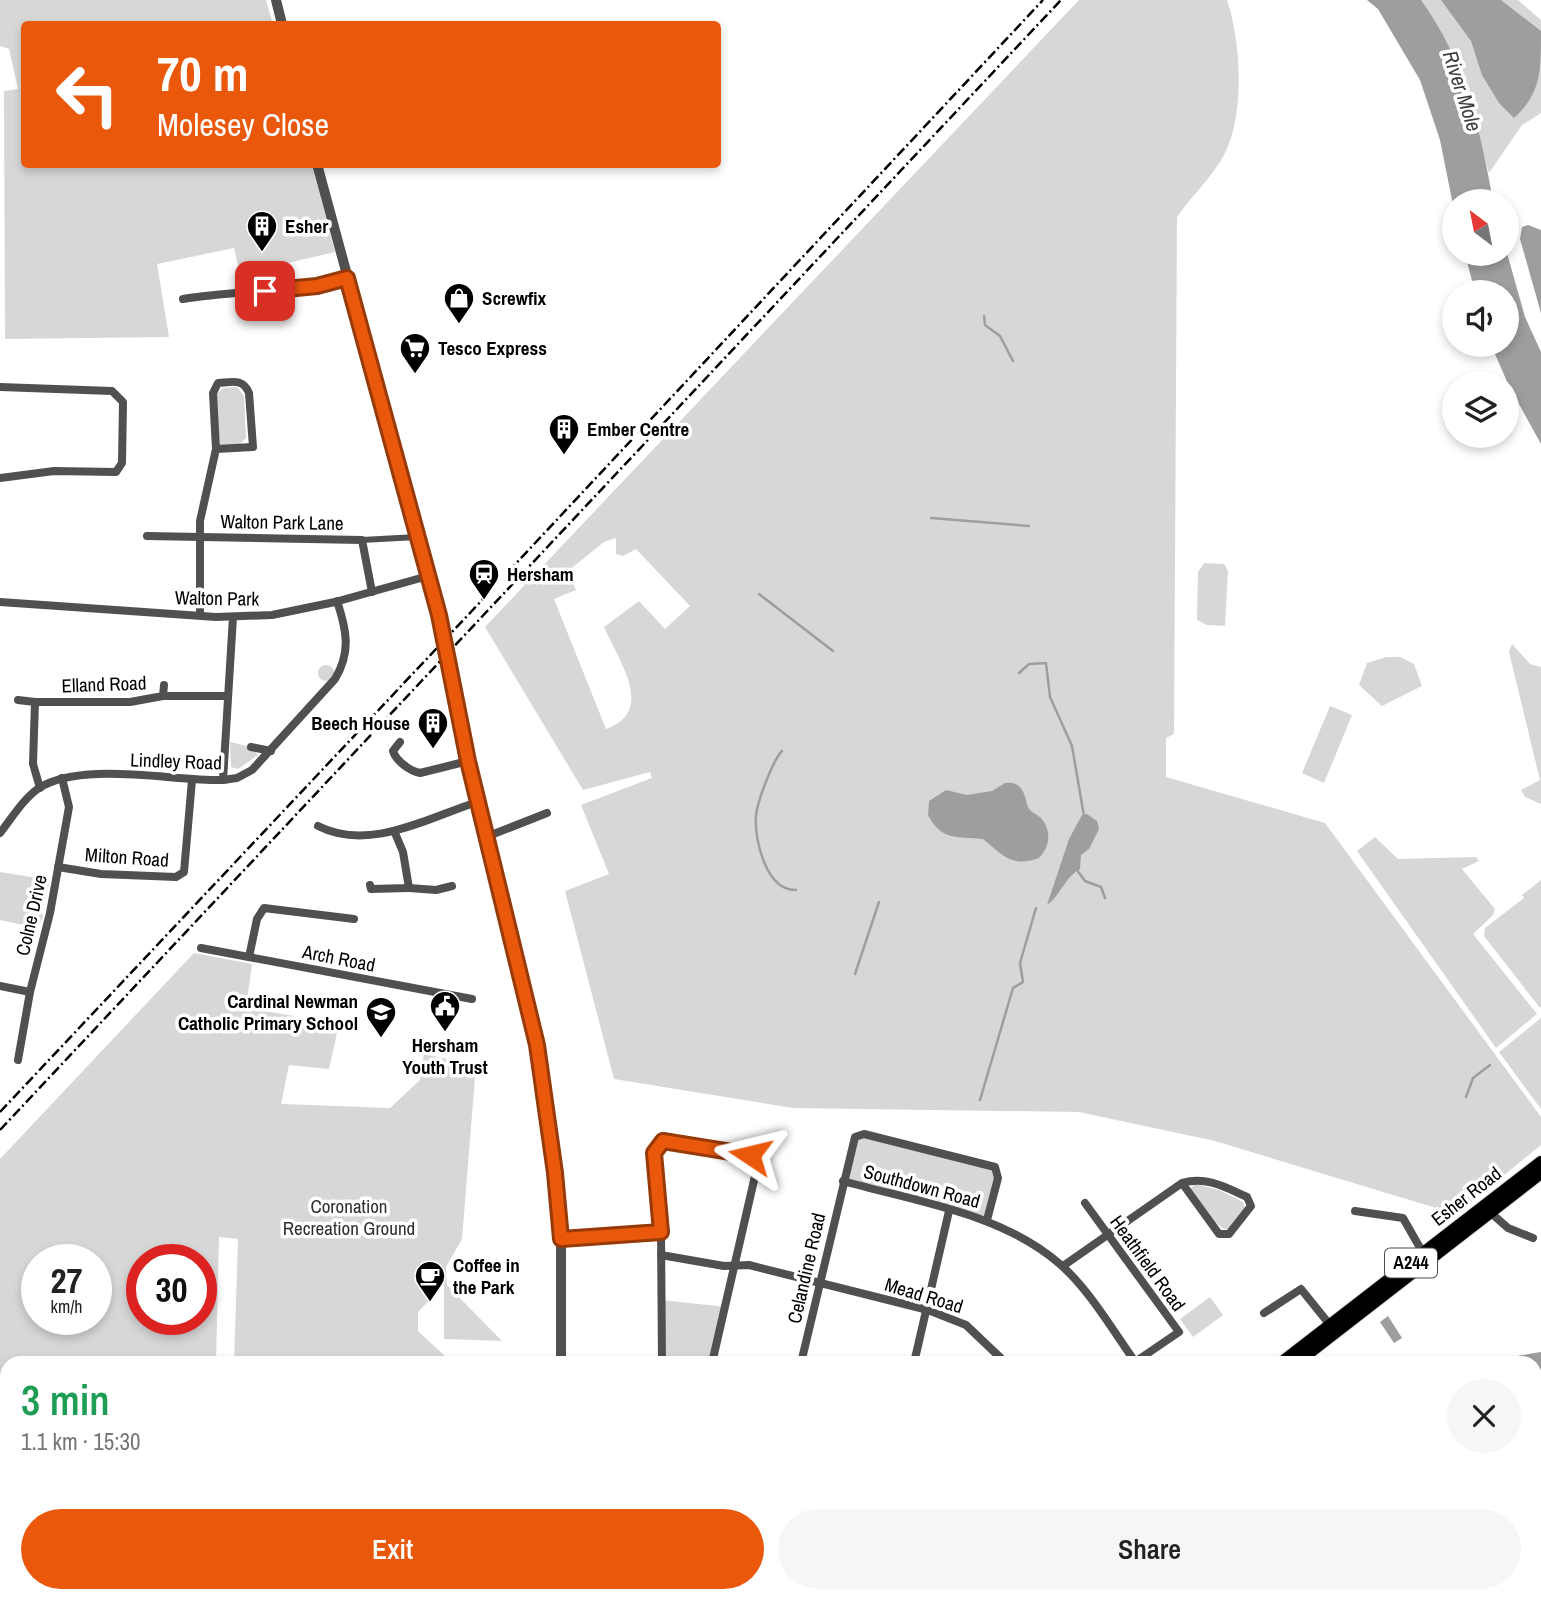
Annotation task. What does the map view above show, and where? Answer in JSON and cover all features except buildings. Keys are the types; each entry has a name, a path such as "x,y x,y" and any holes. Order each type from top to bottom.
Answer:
{"main road":[{"name":"Esher Road","path":"1290,1356 1541,1162"},
{"name":"Esher Road","path":"1305,1356 1541,1173"}],"street":[{"path":"276,0 281,21"},
{"path":"318,168 453,676 477,802 537,1045 555,1173 561,1239 561,1356"},
{"path":"183,299 226,292 255,294 292,287 317,286 347,278"},
{"path":"200,615 200,521 216,449 214,387 240,382 249,393 253,447 216,449"},
{"path":"0,387 111,391 123,402 120,469 112,472 54,471 0,478"},
{"name":"Walton Park Lane","path":"147,536 362,540 372,592"},
{"path":"362,540 417,537"},
{"name":"Walton Park","path":"0,602 233,617 281,613 428,576"},
{"name":"Lindley Road","path":"0,834 24,801 40,788 62,778 89,773 223,780 237,778 252,770 335,679 345,662 347,638 337,601"},
{"path":"223,780 233,617"},
{"name":"Elland Road","path":"18,701 130,702 163,696 164,685"},
{"path":"163,696 228,696"},
{"name":"Elland Road","path":"35,702 33,764 40,788"},
{"path":"400,742 393,751 394,755 413,771 420,772 468,761"},
{"path":"251,747 271,751"},
{"name":"Colne Drive","path":"18,1060 69,807 62,778"},
{"name":"Milton Road","path":"58,867 142,876 176,877 184,872 192,780"},
{"path":"318,825 333,834 395,833 477,802"},
{"path":"486,837 547,813"},
{"path":"395,833 403,852 409,888"},
{"path":"370,884 371,889 436,890 452,886"},
{"path":"249,957 257,919 264,908 354,919"},
{"name":"Arch Road","path":"201,948 472,999"},
{"path":"0,986 30,992"},
{"name":"Southdown Road","path":"987,1220 998,1174 991,1164 859,1134 853,1140 843,1181 987,1220 1025,1239 1063,1266 1131,1356"},
{"path":"662,1356 661,1232 654,1153 659,1143 673,1142 750,1155 758,1163 714,1356"},
{"path":"1063,1266 1182,1183 1194,1179 1214,1182 1247,1197 1251,1206 1229,1234 1219,1234 1182,1183"},
{"name":"Celandine Road","path":"802,1356 843,1181"},
{"name":"Heathfield Road","path":"1085,1203 1179,1332 1146,1356"},
{"path":"916,1356 949,1211"},
{"path":"1355,1211 1403,1219 1423,1253"},
{"path":"1491,1213 1508,1228 1533,1238"},
{"path":"561,1239 661,1232"},
{"name":"Mead Road","path":"661,1255 749,1265 928,1310 966,1325 999,1356"},
{"path":"1264,1313 1301,1289 1330,1325"}],"green space":[{"path":"0,0 266,0 272,21 21,21 21,168 313,168 335,252 240,274 234,248 157,264 169,337 5,339 4,91 18,89 9,49 0,46"},
{"path":"1079,0 1227,0 1238,56 1236,118 1220,162 1177,217 1174,734 1166,738 1166,777 1325,823 1541,1117 1541,1145 1456,1214 1215,1141 1079,1112 793,1108 614,1079 565,891 609,874 581,805 652,778 650,772 583,790 485,627","holes":["616,538 616,554 623,556 636,549 690,606 665,629 639,601 604,627 624,669 631,698 629,710 621,721 606,729 554,599 576,590 568,571 604,542"]},
{"path":"1421,0 1518,0 1541,20 1541,113 1522,125 1489,173 1477,125 1456,62"},
{"path":"237,387 244,396 246,438 239,445 220,445 215,396 223,388"},
{"path":"1204,563 1224,564 1228,571 1225,626 1207,625 1197,620 1198,572"},
{"path":"1512,644 1530,664 1541,667 1541,804 1525,797 1521,790 1540,780 1509,652"},
{"path":"1386,657 1400,657 1414,664 1422,686 1382,706 1359,685 1367,663"},
{"path":"326,665 332,667 332,679 326,681 320,679 318,673 320,667"},
{"path":"1330,706 1352,715 1324,783 1302,773"},
{"path":"230,742 251,747 258,755 238,769 231,767"},
{"path":"1375,837 1398,859 1476,857 1479,861 1462,869 1495,909 1493,915 1473,934 1537,1014 1496,1048 1357,851"},
{"path":"0,872 50,880 43,917 38,928 0,920"},
{"path":"1541,880 1540,1008 1484,936 1485,928 1524,898 1522,895"},
{"name":"Coronation Recreation Ground","path":"194,953 252,964 247,1001 254,1009 339,1024 329,1069 289,1065 281,1104 390,1108 420,1080 424,1054 476,1065 462,1239 446,1267 447,1285 502,1341 444,1339 444,1285 418,1312 418,1331 445,1356 234,1356 238,1239 219,1237 217,1321 217,1244 126,1244 126,1335 217,1335 216,1356 0,1356 0,1159"},
{"path":"1541,1018 1541,1109 1499,1052"},
{"path":"860,1134 997,1170 987,1220 843,1181"},
{"path":"1195,1184 1219,1190 1243,1202 1245,1208 1229,1229 1224,1229 1213,1221 1190,1189"},
{"path":"1210,1297 1223,1315 1193,1337 1180,1319"},
{"path":"661,1300 726,1307 714,1356 662,1356"}],"water":[{"name":"River Mole","path":"1367,0 1421,0 1436,23 1449,46 1469,96 1491,189 1450,189 1440,140 1420,80 1378,9"},
{"path":"1441,0 1501,0 1541,31 1538,81 1530,100 1514,118 1499,103 1482,75 1471,41"},
{"path":"1528,225 1541,230 1541,313 1520,239 1522,227"},
{"path":"1468,266 1511,266 1515,280 1472,280"},
{"path":"1519,296 1525,317 1541,352 1541,444 1519,404 1519,371 1502,371 1496,357 1519,357"},
{"path":"1005,783 1019,786 1029,809 1045,823 1048,839 1039,858 1014,861 983,839 945,834 933,824 928,815 929,801 946,790 967,795 992,791"},
{"path":"1087,814 1097,821 1099,829 1089,849 1081,855 1080,869 1047,905 1069,839 1082,815"},
{"path":"1388,1316 1402,1338 1394,1343 1380,1322"},
{"path":"1541,1352 1541,1356 1517,1356"}],"waterway":[{"path":"984,316 985,325 1000,336 1013,361"},
{"path":"931,518 1029,526"},
{"path":"759,594 833,651"},
{"path":"1019,673 1029,664 1046,663 1050,697 1072,746 1084,816"},
{"path":"782,751 762,792 756,816 757,837 770,873 786,888 796,890"},
{"path":"1077,870 1085,881 1101,887 1105,898"},
{"path":"855,974 879,902"},
{"path":"980,1100 1013,988 1023,982 1020,963 1036,908"},
{"path":"1466,1097 1473,1078 1490,1065"}],"railway":[{"path":"508,572 1043,0"},
{"path":"0,1130 1061,0"},
{"path":"0,1112 484,598"}],"place":[{"name":"Esher","path":"262,253"},
{"name":"Screwfix","path":"459,325"},
{"name":"Tesco Express","path":"415,375"},
{"name":"Ember Centre","path":"564,456"},
{"name":"Hersham","path":"484,601"},
{"name":"Beech House","path":"433,750"},
{"name":"Hersham Youth Trust","path":"445,1033"},
{"name":"Cardinal Newman Catholic Primary School","path":"381,1039"},
{"name":"Coffee in the Park","path":"430,1303"}],"route":[{"path":"265,291 317,286 347,278 439,615 477,802 537,1045 544,1083 561,1239 661,1232 654,1153 663,1141 750,1155"}]}
